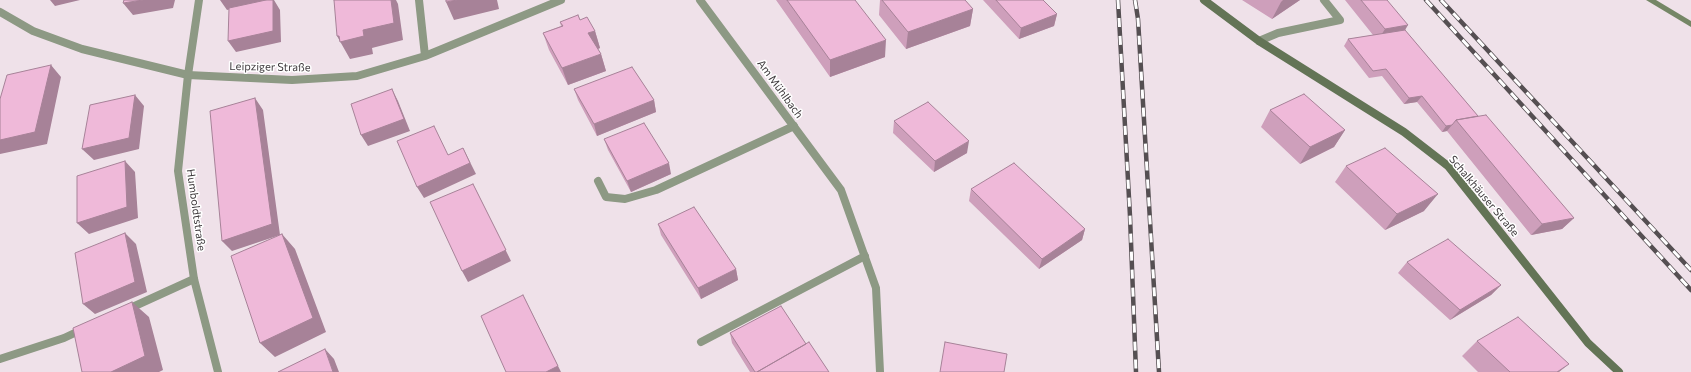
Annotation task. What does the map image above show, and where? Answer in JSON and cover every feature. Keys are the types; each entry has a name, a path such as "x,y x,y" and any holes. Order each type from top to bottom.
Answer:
{"street":[{"name":"Humboldtstraße","path":"199,0 188,75 178,171 194,279 218,372"},
{"path":"419,0 425,56"},
{"name":"Leipziger Straße","path":"0,12 33,31 82,49 188,75 292,80 357,76 425,56 561,0"},
{"name":"Am Mühlbach","path":"700,0 841,190 876,288 880,372"},
{"name":"Schalkhäuser Straße","path":"1204,0 1259,41 1404,132 1448,166 1588,343 1619,372"},
{"path":"1259,41 1278,33 1340,20 1324,0"},
{"path":"598,181 606,197 625,199 656,190 794,126"},
{"path":"701,342 865,256"},
{"path":"114,315 194,279"},
{"path":"0,359 64,338 93,325"}],"building":[{"path":"124,0 143,0 123,3"},
{"path":"266,0 273,0 273,31 228,41 229,8"},
{"path":"334,0 391,0 394,23 363,30 364,36 340,42 339,36 337,36"},
{"path":"446,0 457,0 446,2"},
{"path":"787,0 855,0 886,40 830,60"},
{"path":"882,0 965,0 973,9 908,32"},
{"path":"996,0 1043,0 1057,14 1021,28"},
{"path":"1361,0 1387,0 1408,25 1385,29"},
{"path":"578,15 580,20 587,17 595,31 588,33 601,54 562,68 543,33 563,26 560,22"},
{"path":"1405,30 1478,116 1456,120 1452,125 1446,126 1422,96 1409,98 1386,69 1373,71 1348,39"},
{"path":"51,65 35,132 0,140 0,99 7,75"},
{"path":"632,67 654,100 594,124 574,89"},
{"path":"392,89 404,119 361,135 351,104"},
{"path":"1304,94 1345,130 1310,147 1270,110"},
{"path":"135,95 129,138 82,149 90,105"},
{"path":"255,98 272,224 222,241 210,111"},
{"path":"928,102 969,141 935,161 894,121"},
{"path":"1486,115 1574,218 1542,224 1456,120"},
{"path":"644,123 669,163 627,181 604,139"},
{"path":"434,126 448,155 463,148 470,163 417,187 397,141"},
{"path":"1385,148 1438,194 1397,214 1346,166"},
{"path":"125,161 127,207 77,223 77,176"},
{"path":"1014,163 1085,229 1042,259 971,189"},
{"path":"473,184 506,250 462,271 430,202"},
{"path":"694,207 736,269 698,288 658,224"},
{"path":"125,233 135,282 83,304 75,253"},
{"path":"282,234 313,318 260,343 231,256"},
{"path":"1448,239 1501,285 1460,310 1407,262"},
{"path":"523,295 558,366 546,372 506,372 481,316"},
{"path":"132,302 145,356 111,372 82,372 73,328"},
{"path":"781,306 806,344 755,372 730,333"},
{"path":"1518,317 1569,364 1557,372 1510,372 1477,341"},
{"path":"809,342 829,372 757,372"},
{"path":"945,342 1007,354 1004,372 940,372"},
{"path":"325,349 333,372 278,372"}],"waterway":[{"path":"1650,0 1691,24"}],"railway":[{"path":"1118,0 1130,216 1136,372"},
{"path":"1135,0 1138,19 1159,372"},
{"path":"1426,0 1691,290"},
{"path":"1441,0 1691,270"}]}
